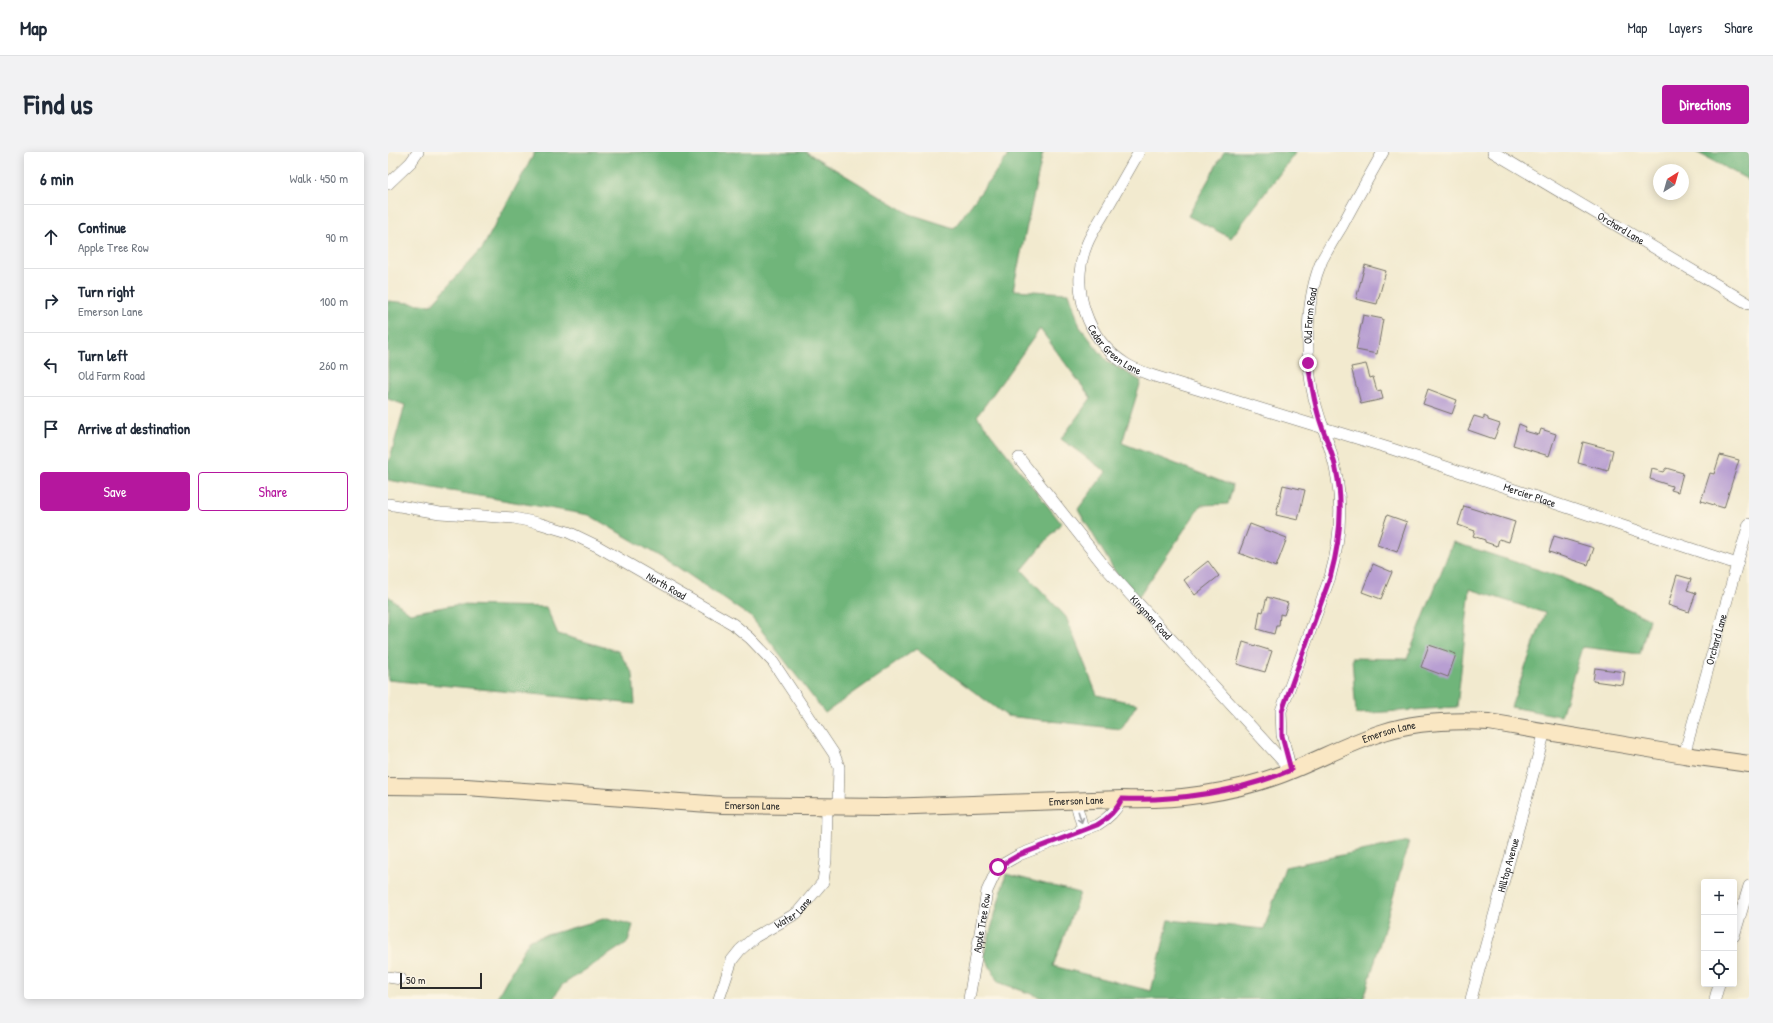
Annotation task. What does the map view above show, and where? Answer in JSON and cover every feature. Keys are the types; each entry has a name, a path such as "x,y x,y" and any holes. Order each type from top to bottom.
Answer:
{"street":[{"path":"388,184 411,162 418,152"},
{"name":"Cedar Green Lane","path":"1139,152 1090,236 1083,255 1080,276 1081,296 1087,316 1096,335 1110,351 1135,369 1322,427"},
{"name":"Old Farm Road","path":"1291,770 1282,736 1282,711 1330,578 1339,535 1340,499 1336,470 1322,427 1312,389 1308,363 1310,311 1314,286 1322,261 1383,152"},
{"name":"Orchard Lane","path":"1493,152 1749,304"},
{"name":"Mercier Place","path":"1322,427 1737,564"},
{"name":"Kingman Road","path":"1019,458 1105,567 1291,770"},
{"name":"North Road","path":"388,504 440,513 514,518 568,532 597,546 733,624 750,638 773,662 834,754 840,766 833,806"},
{"name":"Orchard Lane","path":"1684,756 1749,524"},
{"name":"Emerson Lane","path":"388,786 466,787 723,804 885,807 1075,800 1144,800 1190,796 1232,788 1291,770 1384,732 1423,723 1462,720 1489,722 1684,756 1749,764"},
{"name":"Hilltop Avenue","path":"1471,999 1545,731"},
{"name":"Apple Tree Row","path":"969,999 987,891 998,867 1019,855 1067,836 1080,833 1108,819 1118,807 1122,799"},
{"path":"1075,800 1082,825 1080,833"},
{"name":"Water Lane","path":"718,999 732,960 740,950 755,937 797,913 823,882 833,806"},
{"path":"1737,926 1749,886"},
{"path":"388,976 401,979"},
{"path":"1715,999 1718,987"}],"green space":[{"path":"535,152 806,152 910,214 954,228 1007,157 1008,152 1043,152 1013,290 1069,293 1080,327 1107,361 1141,381 1122,443 1233,486 1228,504 1201,505 1134,604 1078,509 1106,472 1061,439 1091,398 1040,329 977,416 1061,523 1022,570 1066,617 1097,695 1137,704 1121,729 1007,716 916,649 825,713 752,618 676,566 589,515 388,480 388,465 405,405 388,399 388,301 431,305 483,247"},
{"path":"1224,152 1296,152 1231,238 1188,216"},
{"path":"1696,152 1749,152 1749,181 1745,178"},
{"path":"1453,542 1561,577 1649,619 1640,654 1582,647 1561,716 1511,707 1545,613 1470,589 1457,707 1356,714 1352,658 1407,659"},
{"path":"388,596 410,613 455,605 546,607 558,634 618,651 633,674 635,704 388,680"},
{"path":"1409,841 1364,999 1045,999 998,982 984,955 1006,874 1080,893 1053,966 1151,991 1169,920 1264,929 1285,867"},
{"path":"607,918 633,925 628,942 562,985 553,999 496,999 529,940"}],"building":[{"path":"1365,265 1386,271 1377,304 1356,299"},
{"path":"1363,315 1383,319 1377,354 1356,350"},
{"path":"1366,364 1370,378 1373,377 1377,391 1381,390 1383,399 1361,404 1351,367"},
{"path":"1428,389 1457,400 1452,414 1423,404"},
{"path":"1474,416 1484,419 1484,416 1488,418 1488,420 1500,424 1494,439 1468,430"},
{"path":"1519,424 1526,427 1524,431 1539,435 1541,429 1556,434 1549,456 1513,445"},
{"path":"1583,442 1613,450 1608,471 1578,463"},
{"path":"1720,455 1739,460 1724,508 1701,501 1710,473 1714,474"},
{"path":"1666,468 1683,473 1678,492 1671,490 1672,486 1650,479 1652,469 1663,472"},
{"path":"1283,485 1305,490 1298,520 1276,515"},
{"path":"1464,506 1515,522 1509,542 1499,539 1497,546 1485,542 1485,540 1473,536 1475,531 1458,525"},
{"path":"1387,515 1407,522 1397,552 1377,545"},
{"path":"1250,524 1287,538 1276,567 1239,553"},
{"path":"1554,536 1594,548 1588,565 1549,552"},
{"path":"1208,561 1219,576 1195,595 1184,580"},
{"path":"1373,564 1392,572 1381,599 1362,592"},
{"path":"1677,575 1691,579 1687,590 1696,593 1689,612 1668,605"},
{"path":"1267,597 1288,603 1284,615 1280,614 1279,626 1276,626 1274,634 1257,629 1260,611 1263,612"},
{"path":"1243,642 1272,651 1265,672 1237,664"},
{"path":"1429,645 1456,654 1448,677 1421,667"},
{"path":"1595,668 1625,672 1623,685 1593,681"}],"route":[{"path":"998,867 1019,855 1067,836 1086,831 1108,819 1118,807 1122,799 1144,800 1184,797 1232,788 1279,775 1291,770 1282,736 1282,711 1330,578 1336,556 1340,513 1336,470 1318,414 1308,363"}]}
